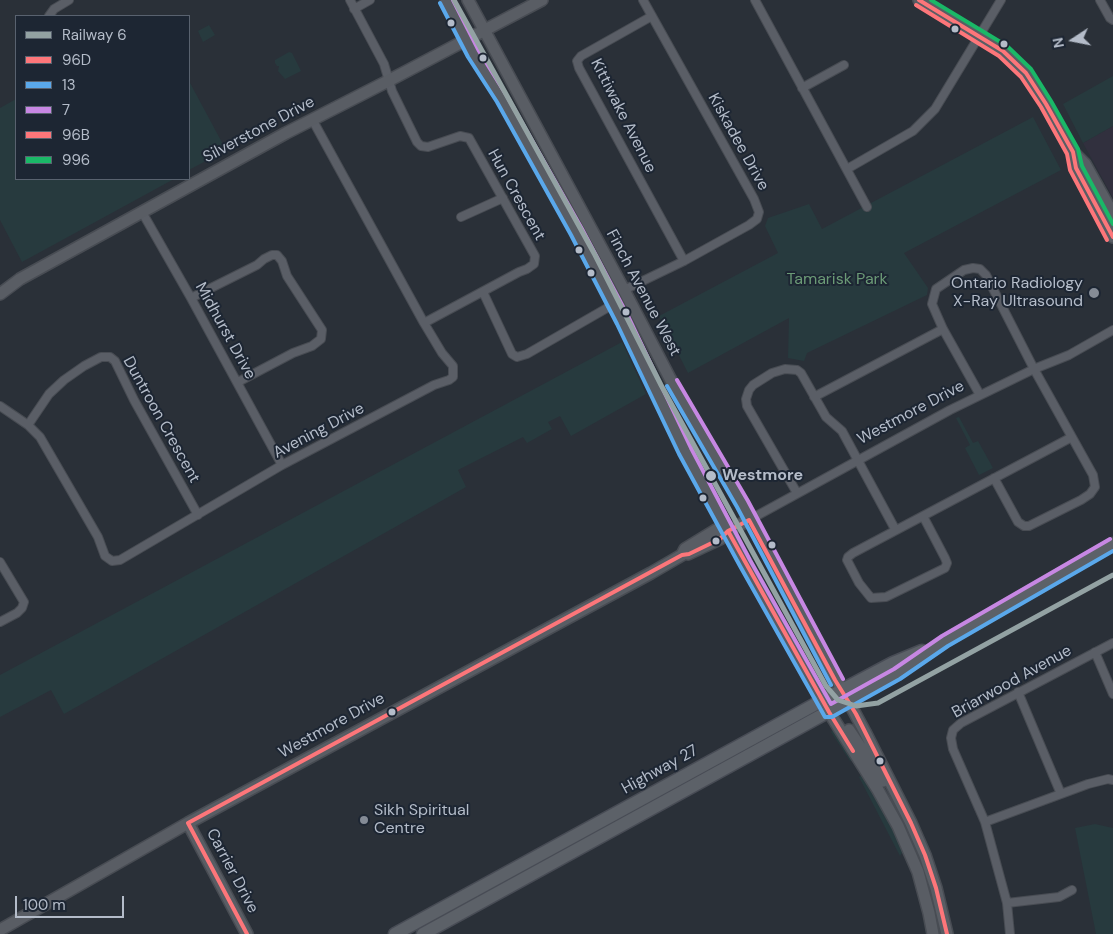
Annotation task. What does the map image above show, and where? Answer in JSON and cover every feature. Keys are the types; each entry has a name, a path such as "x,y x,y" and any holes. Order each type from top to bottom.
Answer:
{"main road":[{"name":"Finch Avenue West","path":"446,0 467,40 541,167 614,304 677,435 728,531 898,826 913,858 928,906 933,934"},
{"name":"Finch Avenue West","path":"468,0 675,388 849,701 905,810 926,855 936,888 946,934"},
{"name":"Silverstone Drive","path":"1,292 20,279 312,119 542,0"},
{"path":"919,0 1003,51 1026,73 1073,152 1085,164 1113,214"},
{"path":"1073,152 1076,168 1113,236"},
{"name":"Westmore Drive","path":"0,930 188,823 682,555 689,554 720,539 728,531 749,520"},
{"name":"Highway 27","path":"423,934 897,674 945,641 1113,544"},
{"name":"Highway 27","path":"395,934 825,699 893,663 945,641"},
{"name":"Finch Avenue West","path":"832,710 905,810"},
{"name":"Carrier Drive","path":"188,823 247,934"},
{"path":"913,858 926,855"}],"street":[{"path":"50,15 54,9 69,0"},
{"path":"350,0 385,67 388,81"},
{"path":"354,9 370,0"},
{"name":"Kiskadee Drive","path":"624,290 750,225 757,219 759,212 754,199 643,0"},
{"path":"755,0 867,206"},
{"path":"847,169 900,140 913,131 935,110 1001,0"},
{"path":"1100,0 1106,12 1113,20"},
{"name":"Kittiwake Avenue","path":"652,16 581,56 577,62 578,68 684,260"},
{"path":"802,88 844,65"},
{"name":"Hun Crescent","path":"388,81 411,132 421,146 428,147 460,136 469,138 535,256 534,264 527,270 519,272 424,323"},
{"name":"Avening Drive","path":"0,406 28,425 40,437 98,537 105,556 112,561 120,560 282,465 434,385 453,377 453,366 442,353 424,323 312,119"},
{"path":"461,217 502,198"},
{"name":"Midhurst Drive","path":"142,212 238,382 282,465"},
{"path":"191,298 272,255 277,255 282,261 287,276 322,330 321,339 312,346 293,353 238,382"},
{"path":"980,395 943,329 932,304 936,289 964,270 973,268 980,269 986,275 1034,369 1093,475 1095,487 1090,494 1081,500 1030,526 1024,526 1018,522 994,478"},
{"path":"483,292 512,354 517,357 527,354 614,304"},
{"path":"814,396 943,329"},
{"name":"Westmore Drive","path":"749,520 980,395 1034,369 1069,355 1113,330"},
{"name":"Duntroon Crescent","path":"28,425 49,394 64,380 101,357 110,356 118,366 134,400 198,515"},
{"path":"797,493 747,406 746,399 749,390 754,385 772,373 785,369 797,370 801,373 826,417 842,431 896,529"},
{"path":"923,516 945,558 947,563 945,568 886,597 870,598 859,583 847,560 848,557 896,529 1072,437"},
{"path":"0,562 24,602 22,608 17,613 0,622"},
{"name":"Briarwood Avenue","path":"1010,934 1007,903 985,822 953,749 951,738 953,730 961,723 1018,692 1113,643"},
{"path":"1095,652 1113,694"},
{"path":"1018,692 1061,794"},
{"path":"985,822 1098,781 1113,780"},
{"path":"1007,903 1059,896 1072,890"}],"shaded area":[{"path":"1113,126 1113,198 1083,143"}],"green space":[{"path":"209,25 215,35 203,42 198,31"},
{"path":"289,52 292,53 301,71 285,79 278,71 279,66 275,63 275,60"},
{"path":"1113,76 1113,126 1083,143 1063,104"},
{"path":"190,83 226,150 190,169"},
{"path":"15,100 15,180 172,180 22,262 0,220 0,108"},
{"name":"Tamarisk Park","path":"1033,117 1061,170 904,253 928,288 927,295 807,353 804,361 788,358 789,318 688,373 659,316 778,253 765,226 768,218 809,204 822,229"},
{"path":"622,342 646,394 571,436 560,416 548,422 552,429 527,443 523,437 458,470 466,487 64,714 51,690 0,717 0,675"},
{"path":"959,417 973,443 978,441 993,468 979,475 965,448 970,445 956,418"},
{"path":"745,546 768,587 745,556 743,547"},
{"path":"833,730 854,759 850,761 831,732"},
{"path":"863,756 902,815 918,851 915,850 891,802"},
{"path":"864,774 897,834 903,851 900,856 859,777"},
{"path":"1095,824 1113,828 1113,934 1096,934 1075,828"}],"rail line":[{"name":"6","path":"454,0 595,255 661,385 826,686 838,700 856,706 878,703 1113,575"}],"transit line":[{"name":"7","path":"453,0 479,51 507,96 582,229 629,318 691,448 750,560 831,704 894,669 942,636 1110,539"},
{"name":"96D","path":"919,0 1003,51 1026,73 1073,152 1076,168 1113,237"},
{"name":"996","path":"931,0 1007,46 1031,69 1078,149 1082,166 1113,224"},
{"name":"13","path":"440,3 468,57 497,102 571,235 617,324 679,454 825,717 832,717 900,679 948,646 1113,551"},
{"name":"96B","path":"916,5 999,56 1021,77 1041,107 1067,154 1070,170 1107,240"},
{"name":"7","path":"677,380 748,501 843,679"},
{"name":"13","path":"667,386 737,507 831,685"},
{"name":"96D","path":"188,823 682,555 689,554 720,539 728,531 749,520 835,680 856,714 911,823 925,855 936,888 947,934"},
{"name":"96D","path":"728,531 829,712 853,751"},
{"name":"96D","path":"188,823 247,934"}],"place":[{"name":"Ontario Radiology X-Ray Ultrasound","path":"1094,293"},
{"name":"Westmore","path":"711,476"},
{"name":"Sikh Spiritual Centre","path":"364,820"}]}
